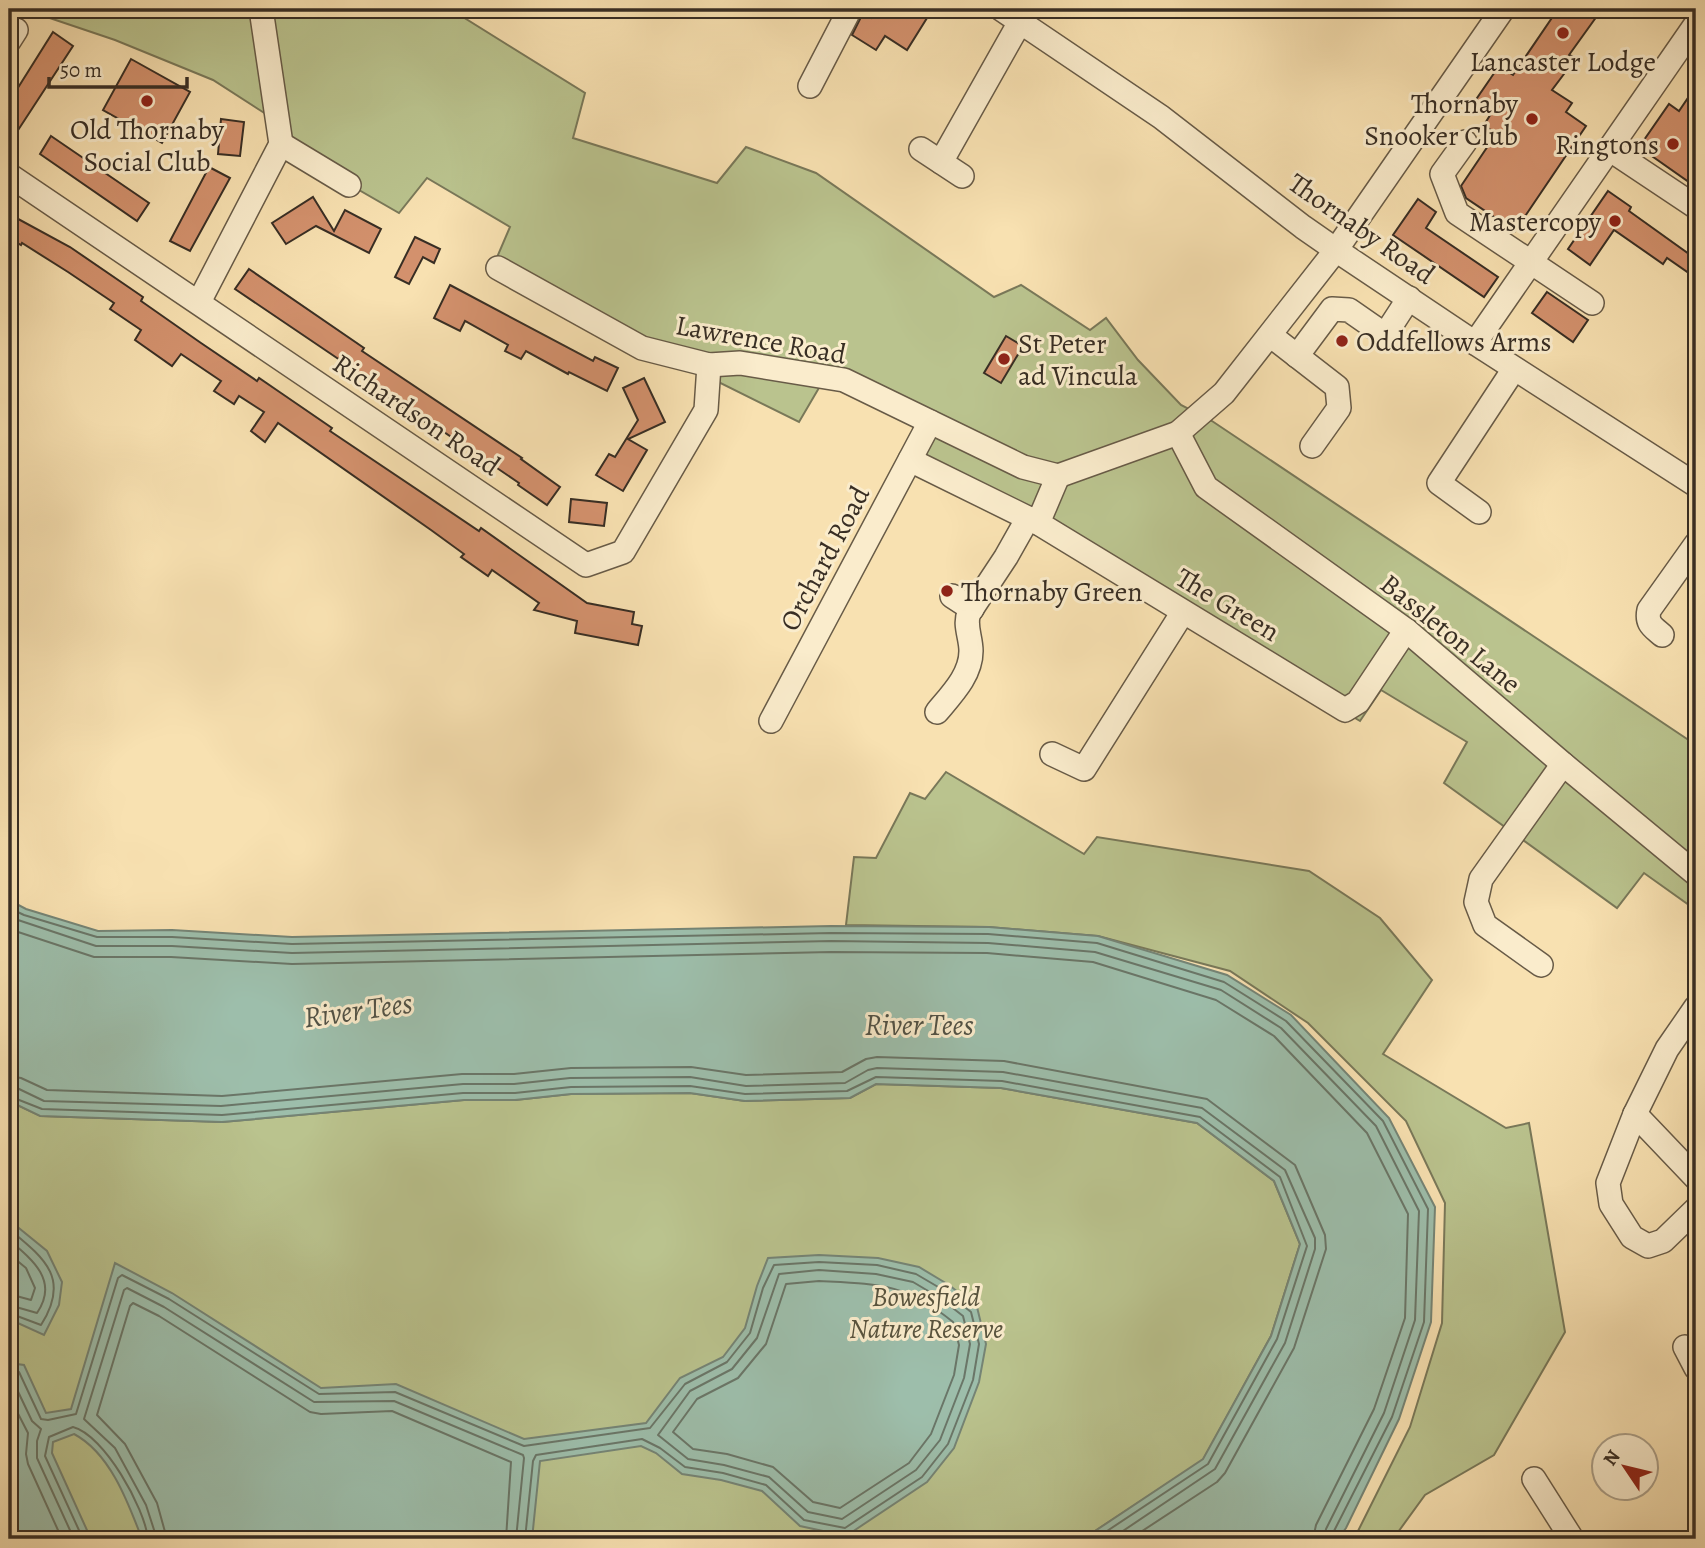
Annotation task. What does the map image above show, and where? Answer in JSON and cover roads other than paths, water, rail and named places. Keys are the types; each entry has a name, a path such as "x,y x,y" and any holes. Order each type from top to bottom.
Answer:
{"street":[{"path":"199,302 281,144 261,9"},
{"path":"810,86 850,9"},
{"name":"Thornaby Road","path":"1001,9 1161,117 1336,250 1475,344 1696,485"},
{"path":"937,712 957,689 969,667 971,650 967,619 972,609 1033,521 1058,476 1178,433 1224,393 1336,250 1503,9"},
{"path":"941,162 1020,22"},
{"path":"1475,344 1696,24"},
{"path":"1465,142 1442,174 1457,213 1592,303"},
{"path":"281,144 349,185"},
{"path":"921,149 962,176"},
{"path":"1609,149 1696,207"},
{"name":"Richardson Road","path":"9,175 586,565 623,552 706,410 709,365"},
{"name":"Lawrence Road","path":"498,268 642,348 709,365 740,363 844,380 1023,467 1058,476"},
{"path":"1297,356 1332,309 1349,310 1385,335 1409,298"},
{"path":"1270,335 1337,387 1339,408 1312,446"},
{"path":"1479,512 1439,483 1514,369"},
{"name":"Orchard Road","path":"771,721 930,422"},
{"name":"Bassleton Lane","path":"1178,433 1206,487 1406,630 1696,874"},
{"name":"The Green","path":"910,460 1033,521 1345,710 1358,702 1406,630"},
{"path":"1662,635 1647,619 1649,610 1696,544"},
{"path":"952,596 972,609"},
{"path":"1052,754 1084,769 1183,612"},
{"path":"1541,965 1485,925 1476,902 1480,879 1563,764"},
{"path":"1696,1007 1667,1049 1635,1114 1608,1183 1611,1205 1632,1237 1648,1246 1663,1241 1696,1209"},
{"path":"1635,1114 1696,1178"},
{"path":"1685,1347 1696,1368"},
{"path":"1534,1479 1572,1539"}],"water":[{"name":"River Tees","path":"9,900 26,909 98,931 172,930 292,937 831,926 989,927 1098,936 1227,975 1291,1015 1389,1118 1435,1207 1431,1322 1399,1419 1346,1528 1338,1539 1083,1539 1203,1459 1271,1336 1300,1244 1274,1181 1197,1123 1001,1088 876,1084 850,1098 745,1101 690,1093 571,1094 515,1100 464,1100 222,1122 40,1116 9,1101"},
{"path":"9,1220 47,1251 62,1282 59,1305 44,1335 9,1319"},
{"path":"819,1255 878,1258 919,1267 949,1285 977,1307 986,1344 979,1382 954,1448 927,1482 846,1536 800,1526 762,1491 721,1480 682,1474 656,1453 641,1446 540,1461 532,1539 142,1539 124,1495 108,1466 87,1442 74,1434 53,1442 52,1453 91,1539 9,1539 9,1363 24,1365 46,1413 71,1409 115,1263 172,1293 321,1388 396,1384 524,1439 646,1423 680,1378 723,1357 745,1328 768,1258"}],"place":[{"name":"Lancaster Lodge","path":"1563,33"},
{"name":"Old Thornaby Social Club","path":"147,101"},
{"name":"Thornaby Snooker Club","path":"1532,119"},
{"name":"Ringtons","path":"1673,144"},
{"name":"Mastercopy","path":"1615,221"},
{"name":"Oddfellows Arms","path":"1342,341"},
{"name":"St Peter ad Vincula","path":"1004,359"},
{"name":"Thornaby Green","path":"947,591"}],"park label":[{"name":"Bowesfield Nature Reserve","path":"926,1312"}]}
